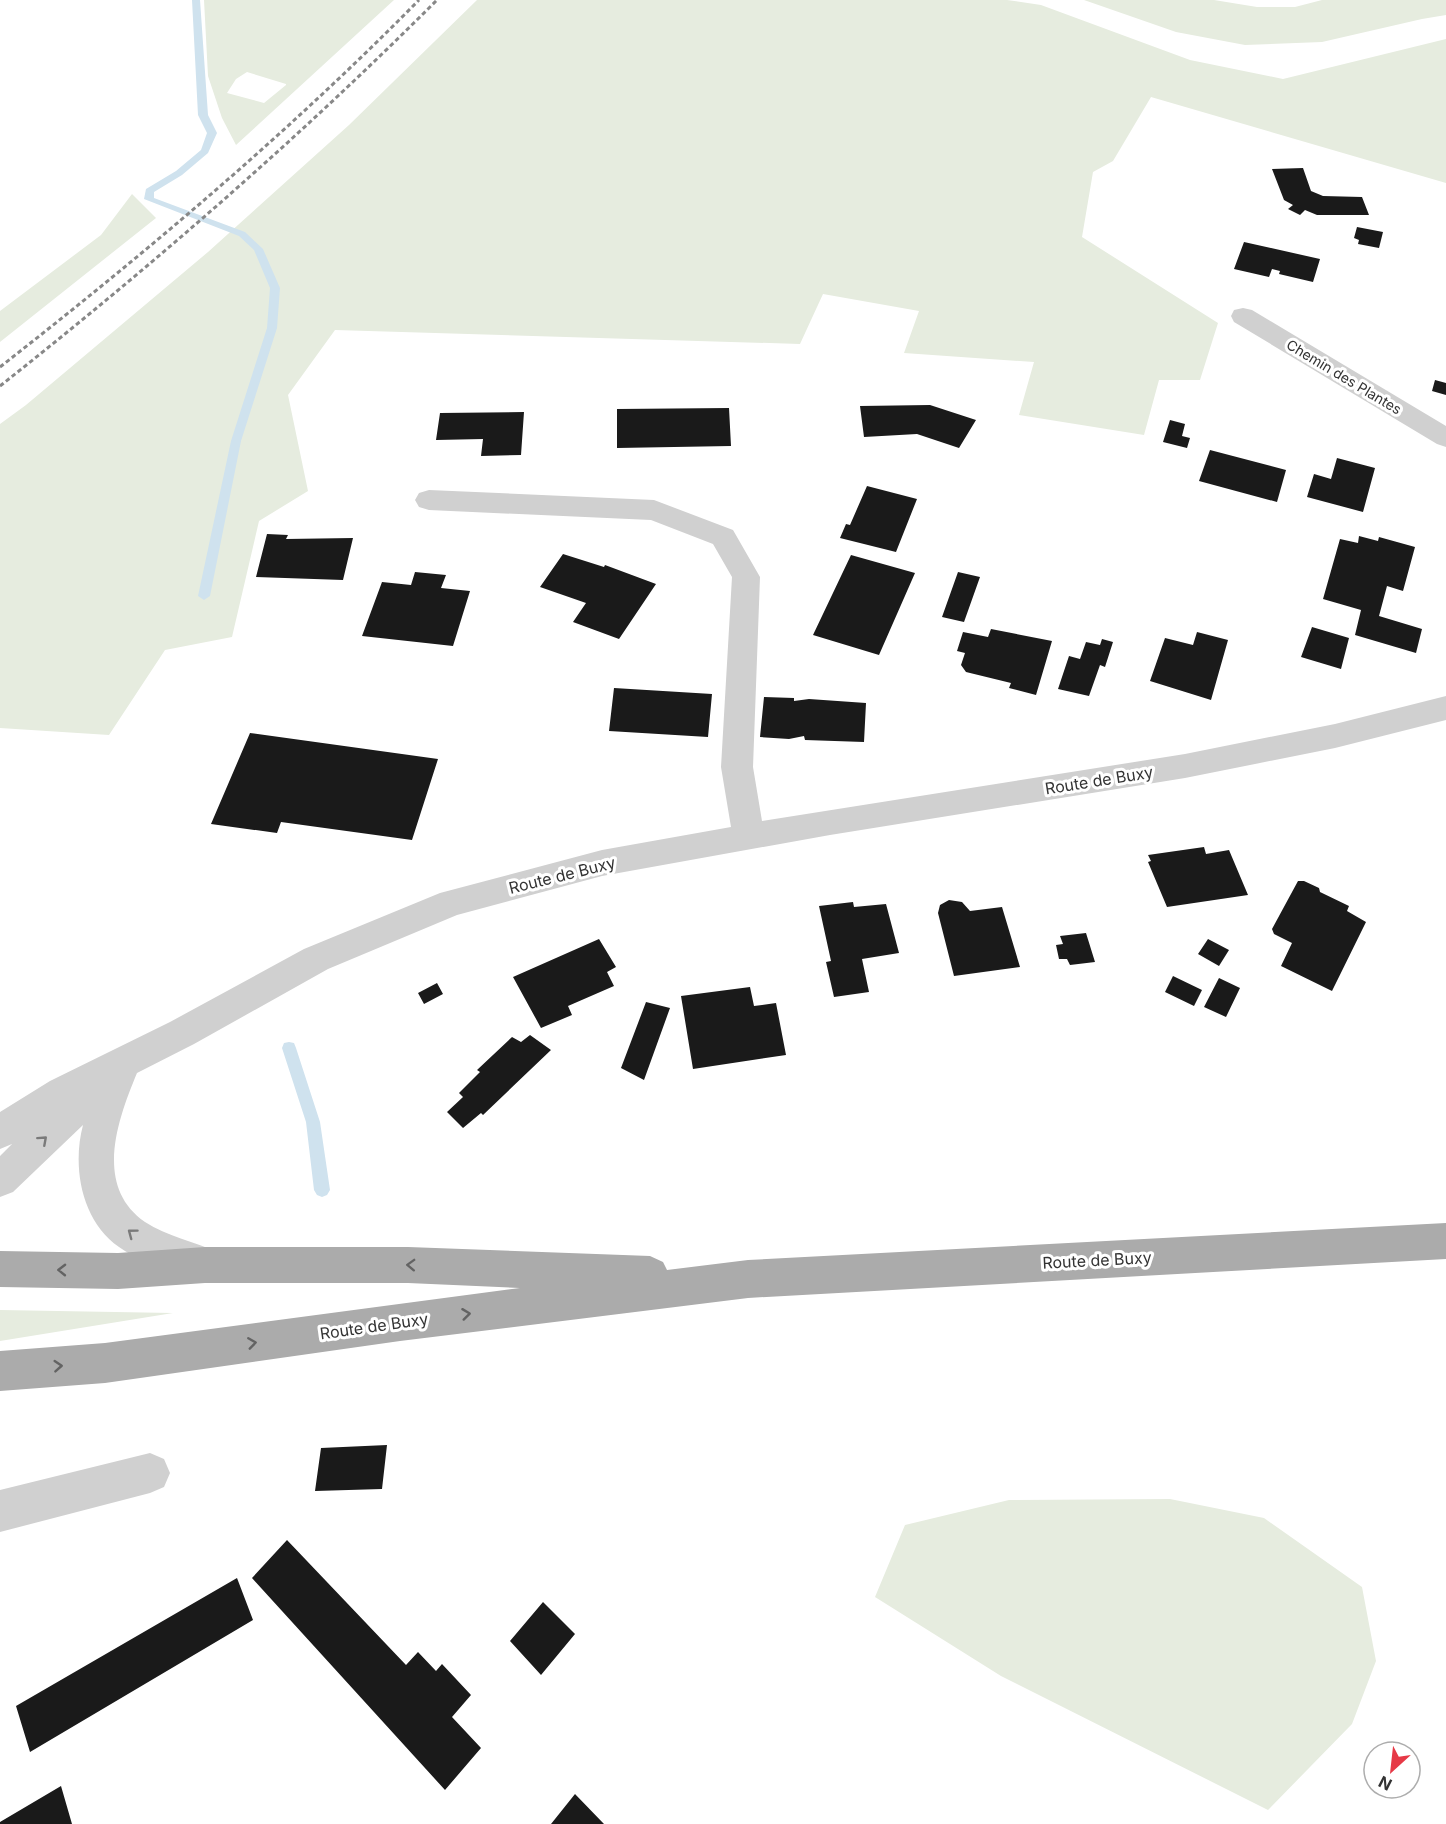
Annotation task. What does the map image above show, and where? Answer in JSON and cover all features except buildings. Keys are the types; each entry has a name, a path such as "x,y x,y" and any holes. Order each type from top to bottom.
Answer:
{"main road":[{"name":"Route de Buxy","path":"0,1371 105,1363 400,1322 748,1279 1446,1241"},
{"name":"Route de Buxy","path":"0,1269 118,1271 205,1265 408,1265 748,1279"}],"street":[{"name":"Chemin des Plantes","path":"1243,316 1446,438"},
{"path":"429,500 654,510 723,537 746,576 737,767 749,837"},
{"name":"Route de Buxy","path":"0,1132 63,1092 124,1062 316,959 452,903 602,863 1185,766 1335,736 1446,708"},
{"name":"Route de Buxy","path":"0,1180 124,1062"},
{"name":"Route de Buxy","path":"124,1062 103,1111 95,1143 96,1171 102,1197 115,1218 135,1237 205,1265"},
{"path":"0,1512 150,1473"}],"shaded area":[{"path":"204,0 394,0 236,145 222,118 208,76","holes":["247,72 286,84 264,103 227,93 236,79"]},
{"path":"477,0 1007,0 1041,5 1190,60 1283,79 1446,39 1446,183 1151,97 1113,161 1093,172 1082,237 1218,323 1200,380 1159,380 1144,435 1019,415 1034,362 904,353 919,311 823,294 800,344 335,330 288,395 308,491 259,521 232,637 165,650 109,735 0,728 0,424 26,405 208,252 349,125"},
{"path":"1084,0 1214,0 1257,7 1295,7 1322,0 1446,0 1446,15 1322,42 1245,45 1176,32"},
{"path":"132,194 156,218 0,342 0,311 101,235"},
{"path":"0,1310 173,1313 0,1341"},
{"path":"1170,1499 1264,1518 1362,1587 1376,1661 1352,1724 1268,1810 1001,1676 875,1597 905,1525 1009,1500"}],"waterway":[{"path":"196,0 203,115 212,133 205,151 179,173 149,191 149,199 242,234 258,249 275,288 272,328 236,441 204,596"},
{"path":"289,1048 313,1122 322,1190"}],"railway":[{"path":"0,367 216,190 319,97 419,0"},
{"path":"0,386 224,199 332,102 437,0"}]}
